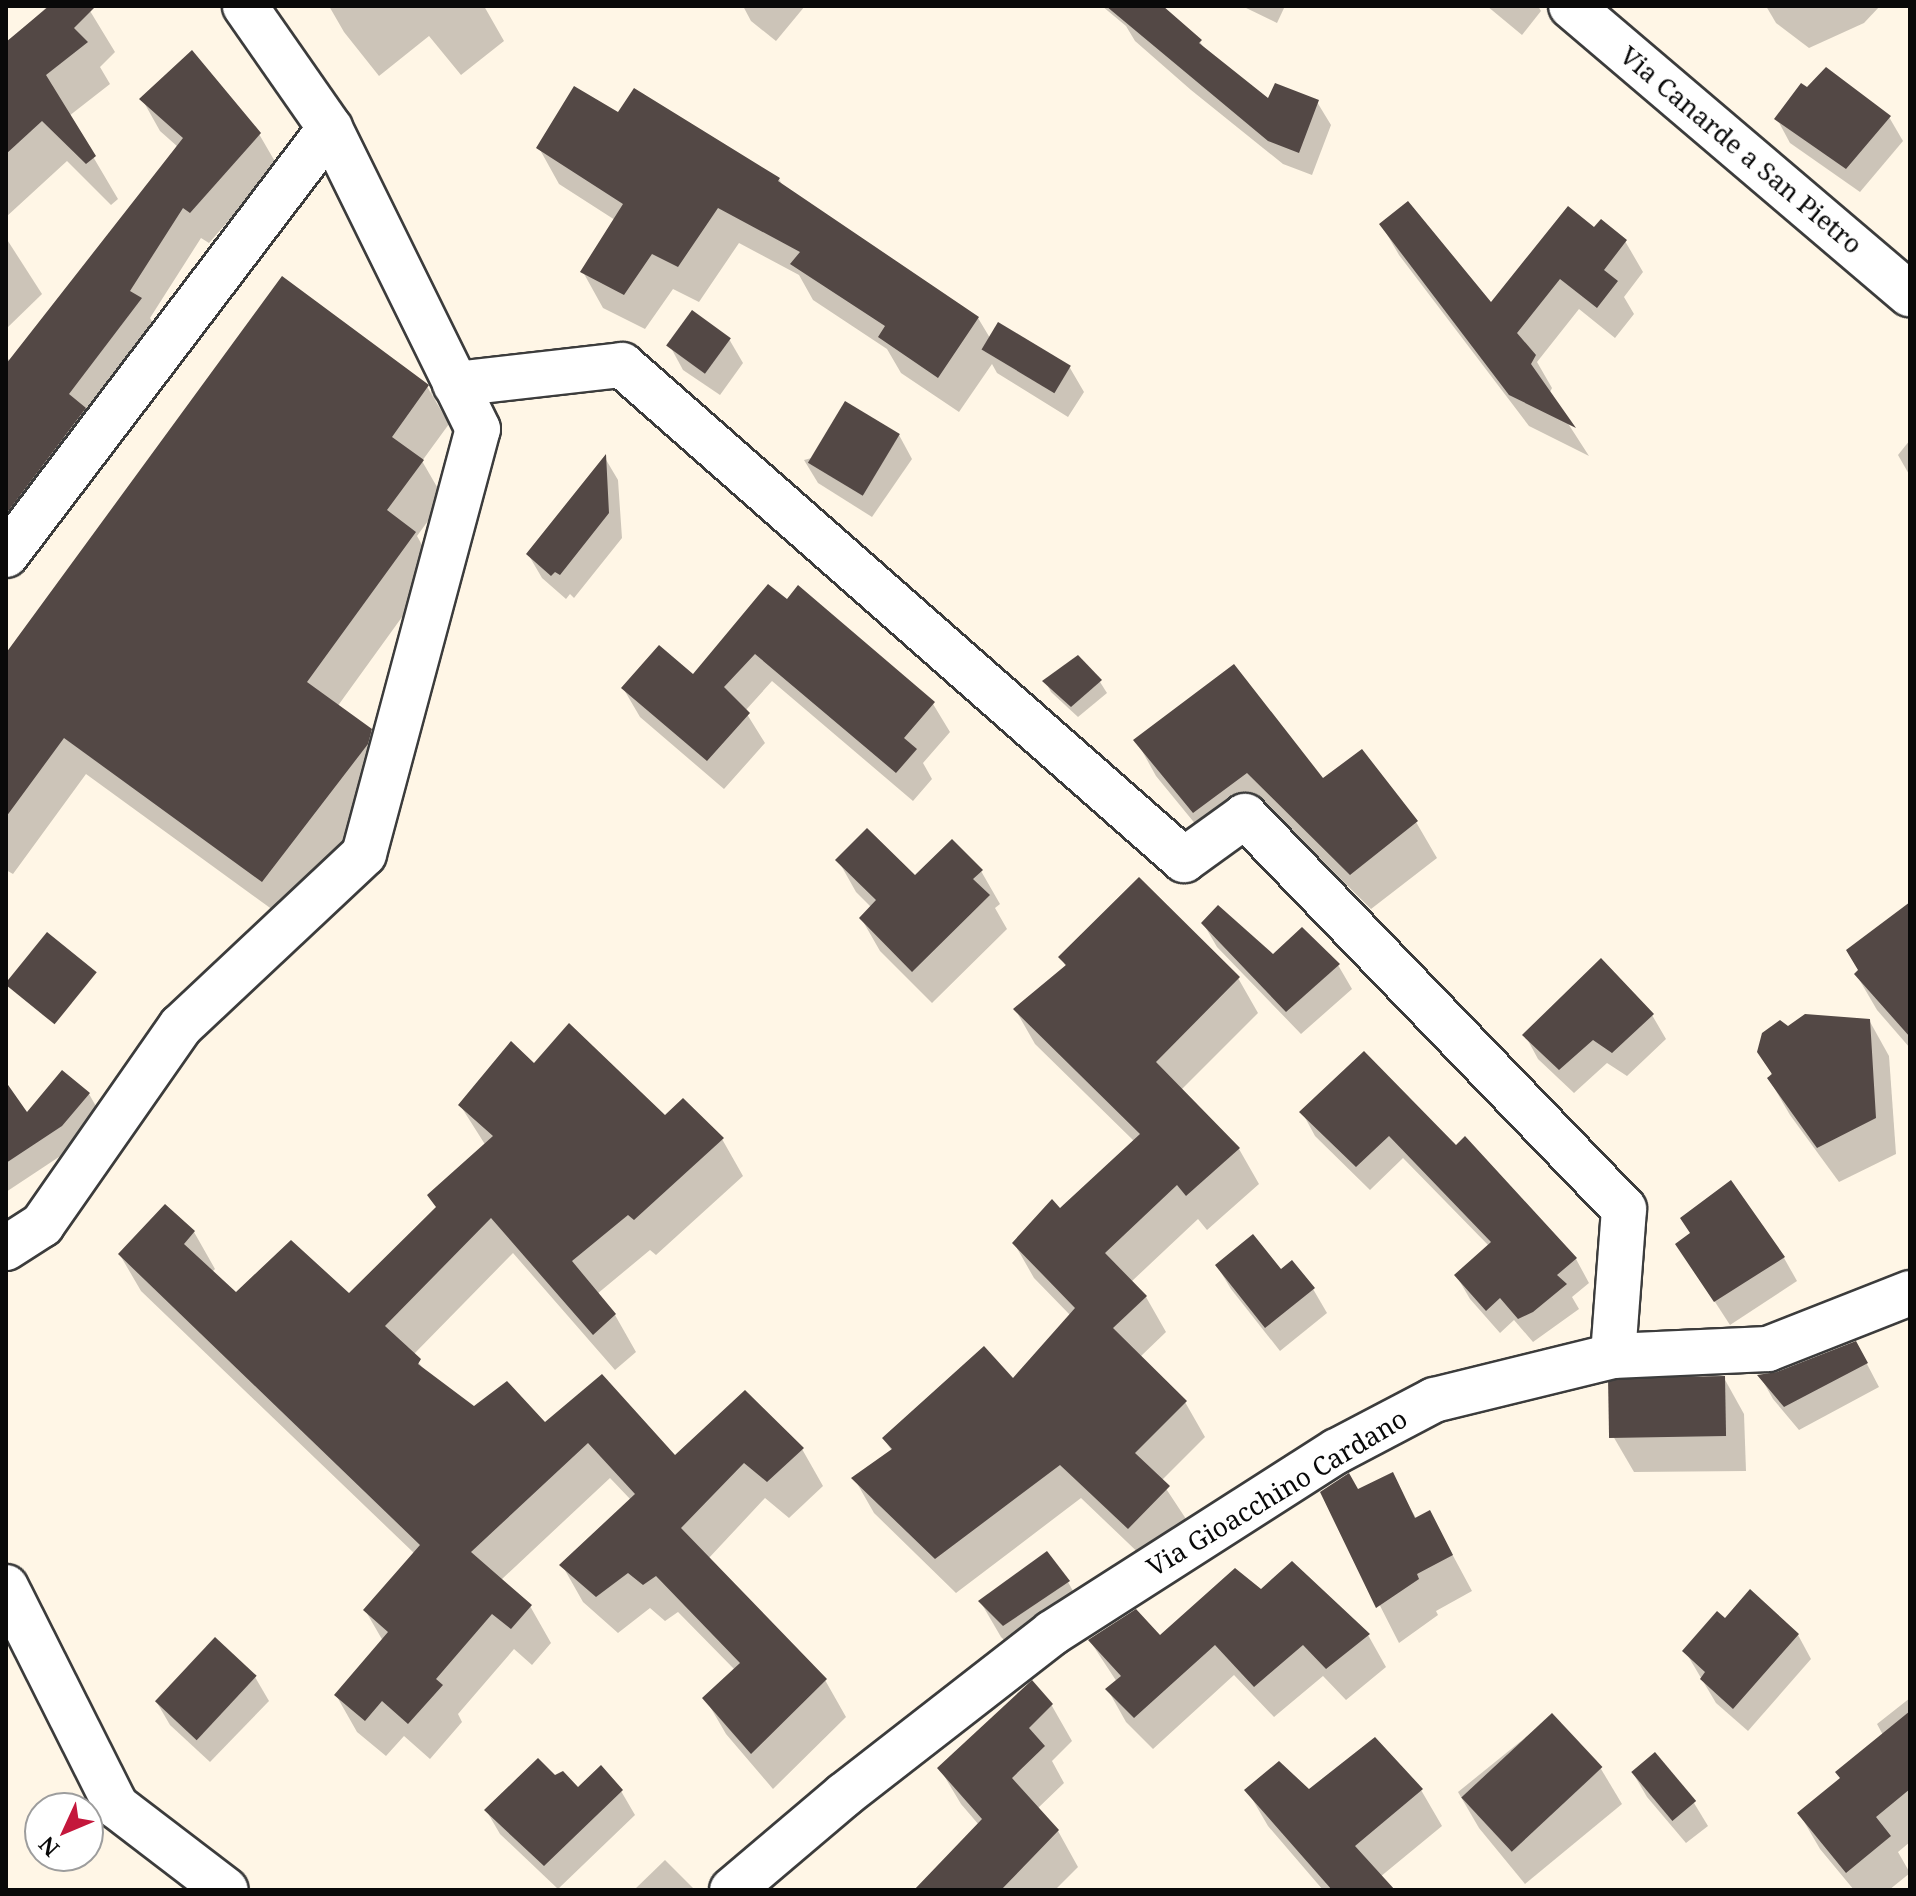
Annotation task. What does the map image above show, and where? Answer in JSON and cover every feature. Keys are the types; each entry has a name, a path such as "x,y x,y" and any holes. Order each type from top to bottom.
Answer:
{"street":[{"path":"6,1248 42,1225 181,1026 364,854 478,429 330,128 245,6"},
{"name":"Via Canarde a San Pietro","path":"1571,6 1910,295"},
{"path":"6,555 330,128"},
{"path":"455,384 622,365 1184,860 1245,816 1624,1209 1613,1356"},
{"name":"Via Gioacchino Cardano","path":"732,1890 844,1795 1052,1633 1337,1451 1434,1400 1613,1356 1768,1349 1910,1293"},
{"path":"6,1587 116,1806 226,1890"}],"building":[{"path":"49,6 96,6 74,28 88,42 46,75 96,156 86,164 42,121 6,154 6,42"},
{"path":"1106,6 1163,6 1202,40 1199,43 1268,98 1275,83 1319,100 1299,153 1268,141"},
{"path":"192,50 261,133 190,213 183,208 130,291 142,298 69,394 86,408 6,514 6,364 183,138 139,99"},
{"path":"1826,67 1891,116 1846,169 1774,119 1801,83 1807,87"},
{"path":"574,86 618,112 634,88 780,178 778,181 979,317 938,378 878,337 885,326 790,264 800,252 718,208 678,267 652,254 624,295 580,272 623,204 536,148"},
{"path":"1408,201 1491,302 1568,206 1594,227 1601,219 1627,240 1604,270 1618,281 1597,308 1560,279 1517,333 1536,355 1531,364 1576,428 1509,395 1379,224"},
{"path":"282,276 429,385 392,437 424,460 387,510 416,532 307,682 372,729 368,744 262,882 64,738 6,817 6,653"},
{"path":"692,310 731,338 705,374 666,346"},
{"path":"998,322 1071,366 1054,393 982,349"},
{"path":"845,401 900,434 863,496 808,463"},
{"path":"606,454 609,513 560,575 555,572 551,576 526,554"},
{"path":"768,584 787,599 798,585 935,702 904,738 917,749 896,773 755,654 724,687 750,713 707,761 621,688 659,645 693,674"},
{"path":"1078,655 1102,680 1071,707 1042,681"},
{"path":"1234,664 1323,778 1362,749 1418,821 1350,875 1247,773 1193,813 1133,740"},
{"path":"867,828 915,875 952,839 983,870 973,879 990,895 912,972 859,918 876,900 835,860"},
{"path":"1139,877 1240,977 1156,1062 1240,1148 1186,1196 1177,1185 1105,1253 1147,1296 1113,1328 1187,1401 1135,1453 1170,1486 1128,1529 1060,1465 935,1559 851,1478 892,1449 882,1438 984,1346 1013,1378 1075,1308 1012,1243 1052,1199 1060,1208 1140,1134 1013,1009 1066,965 1058,957"},
{"path":"1910,902 1910,1037 1854,974 1858,970 1846,950"},
{"path":"1218,905 1273,954 1302,927 1340,964 1286,1012 1201,923"},
{"path":"47,932 97,972 55,1024 6,985"},
{"path":"1601,958 1654,1014 1612,1053 1593,1040 1559,1070 1522,1035"},
{"path":"1805,1014 1870,1019 1876,1118 1817,1148 1767,1078 1772,1074 1757,1052 1762,1033 1780,1020 1788,1026"},
{"path":"569,1023 665,1115 683,1098 724,1138 634,1220 628,1215 572,1261 616,1314 593,1335 491,1218 385,1326 421,1359 418,1364 474,1406 507,1381 545,1422 602,1374 675,1455 745,1390 804,1448 767,1482 744,1463 681,1528 827,1679 751,1754 702,1698 740,1663 656,1576 643,1585 628,1573 596,1597 559,1565 635,1494 588,1443 471,1552 532,1605 511,1629 492,1614 436,1679 443,1685 408,1724 382,1701 365,1721 334,1695 388,1632 363,1610 420,1545 118,1254 165,1204 195,1231 184,1244 236,1292 291,1240 349,1293 436,1207 427,1195 493,1136 458,1105 511,1041 534,1063"},
{"path":"1364,1051 1456,1145 1465,1136 1577,1258 1557,1275 1567,1284 1533,1312 1518,1319 1500,1298 1486,1311 1454,1275 1491,1242 1389,1136 1356,1167 1299,1112"},
{"path":"62,1070 90,1093 62,1126 6,1163 6,1082 27,1112"},
{"path":"1731,1180 1785,1257 1714,1302 1675,1244 1690,1233 1680,1218"},
{"path":"1253,1234 1281,1269 1292,1260 1315,1288 1265,1328 1215,1265"},
{"path":"1856,1341 1868,1363 1784,1407 1757,1375 1777,1372"},
{"path":"1725,1376 1726,1436 1609,1438 1608,1378"},
{"path":"1393,1472 1415,1518 1430,1510 1453,1555 1417,1574 1419,1579 1376,1608 1320,1492 1349,1473 1358,1489"},
{"path":"1047,1551 1070,1581 1003,1626 978,1601"},
{"path":"1292,1561 1370,1634 1326,1669 1303,1645 1254,1687 1215,1645 1134,1718 1105,1689 1121,1676 1088,1640 1136,1609 1160,1635 1235,1568 1261,1589"},
{"path":"1750,1589 1799,1634 1733,1709 1700,1679 1705,1672 1682,1651 1717,1611 1725,1618"},
{"path":"215,1637 257,1676 197,1740 155,1701"},
{"path":"1032,1680 1053,1704 1029,1728 1045,1746 1012,1778 1059,1830 1001,1890 914,1890 982,1819 937,1768"},
{"path":"1910,1711 1910,1789 1876,1817 1891,1836 1846,1873 1797,1813 1840,1778 1835,1772"},
{"path":"1552,1713 1602,1767 1512,1852 1461,1798"},
{"path":"1375,1737 1423,1789 1355,1846 1395,1890 1332,1890 1244,1790 1279,1761 1309,1789"},
{"path":"1655,1752 1696,1801 1672,1821 1631,1772"},
{"path":"538,1758 555,1775 563,1771 578,1787 601,1765 623,1790 544,1866 484,1810"}]}
